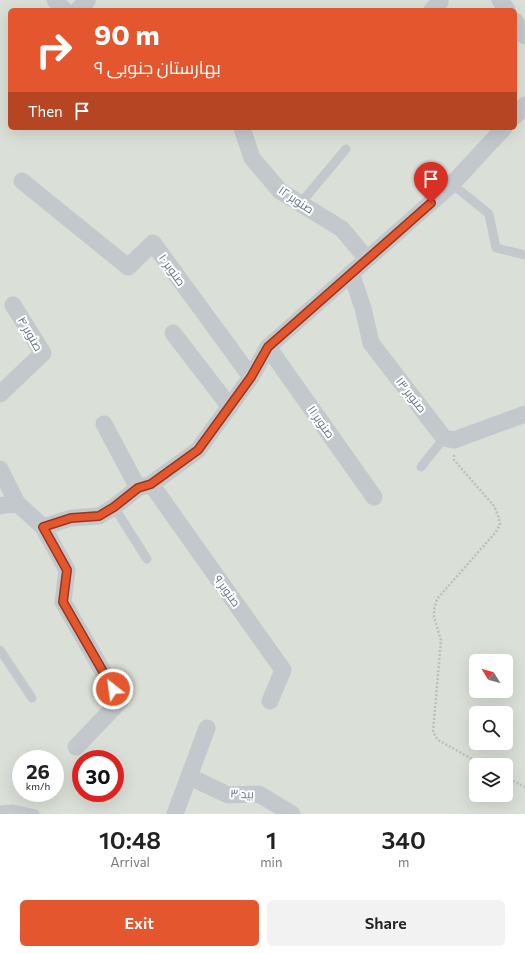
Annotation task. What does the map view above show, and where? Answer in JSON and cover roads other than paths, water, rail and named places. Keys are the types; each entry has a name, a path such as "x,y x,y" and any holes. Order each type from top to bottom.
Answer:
{"street":[{"path":"55,0 62,8"},
{"path":"434,8 440,2 439,0"},
{"path":"517,24 525,36"},
{"path":"517,114 525,105"},
{"name":"صنوبر ۱۲","path":"243,130 252,158 280,191 342,229 367,259"},
{"path":"43,527 71,518 99,516 198,450 251,377 268,347 452,184 502,130"},
{"name":"صنوبر ۱۰","path":"22,181 128,268 153,243 251,377"},
{"name":"صنوبر ۱۳","path":"351,273 363,308 371,344 449,439"},
{"name":"صنوبر ۴","path":"0,394 43,353 13,305"},
{"path":"173,333 230,407"},
{"name":"صنوبر ۱۱","path":"268,347 374,498"},
{"path":"449,439 525,414"},
{"path":"104,424 144,486"},
{"path":"0,469 17,503 43,527 67,570 63,602 120,701 76,747"},
{"name":"صنوبر ۹","path":"144,486 283,670 270,701"},
{"path":"0,506 17,503"},
{"path":"175,814 207,728"},
{"name":"بید ۳","path":"190,777 228,795 259,794 292,814"}],"lane":[{"path":"300,204 346,149"},
{"path":"452,184 489,214 496,248 525,255"},
{"path":"421,467 449,439"},
{"path":"114,507 147,559"},
{"path":"0,650 32,698"},
{"path":"0,810 12,809 35,814"}]}
